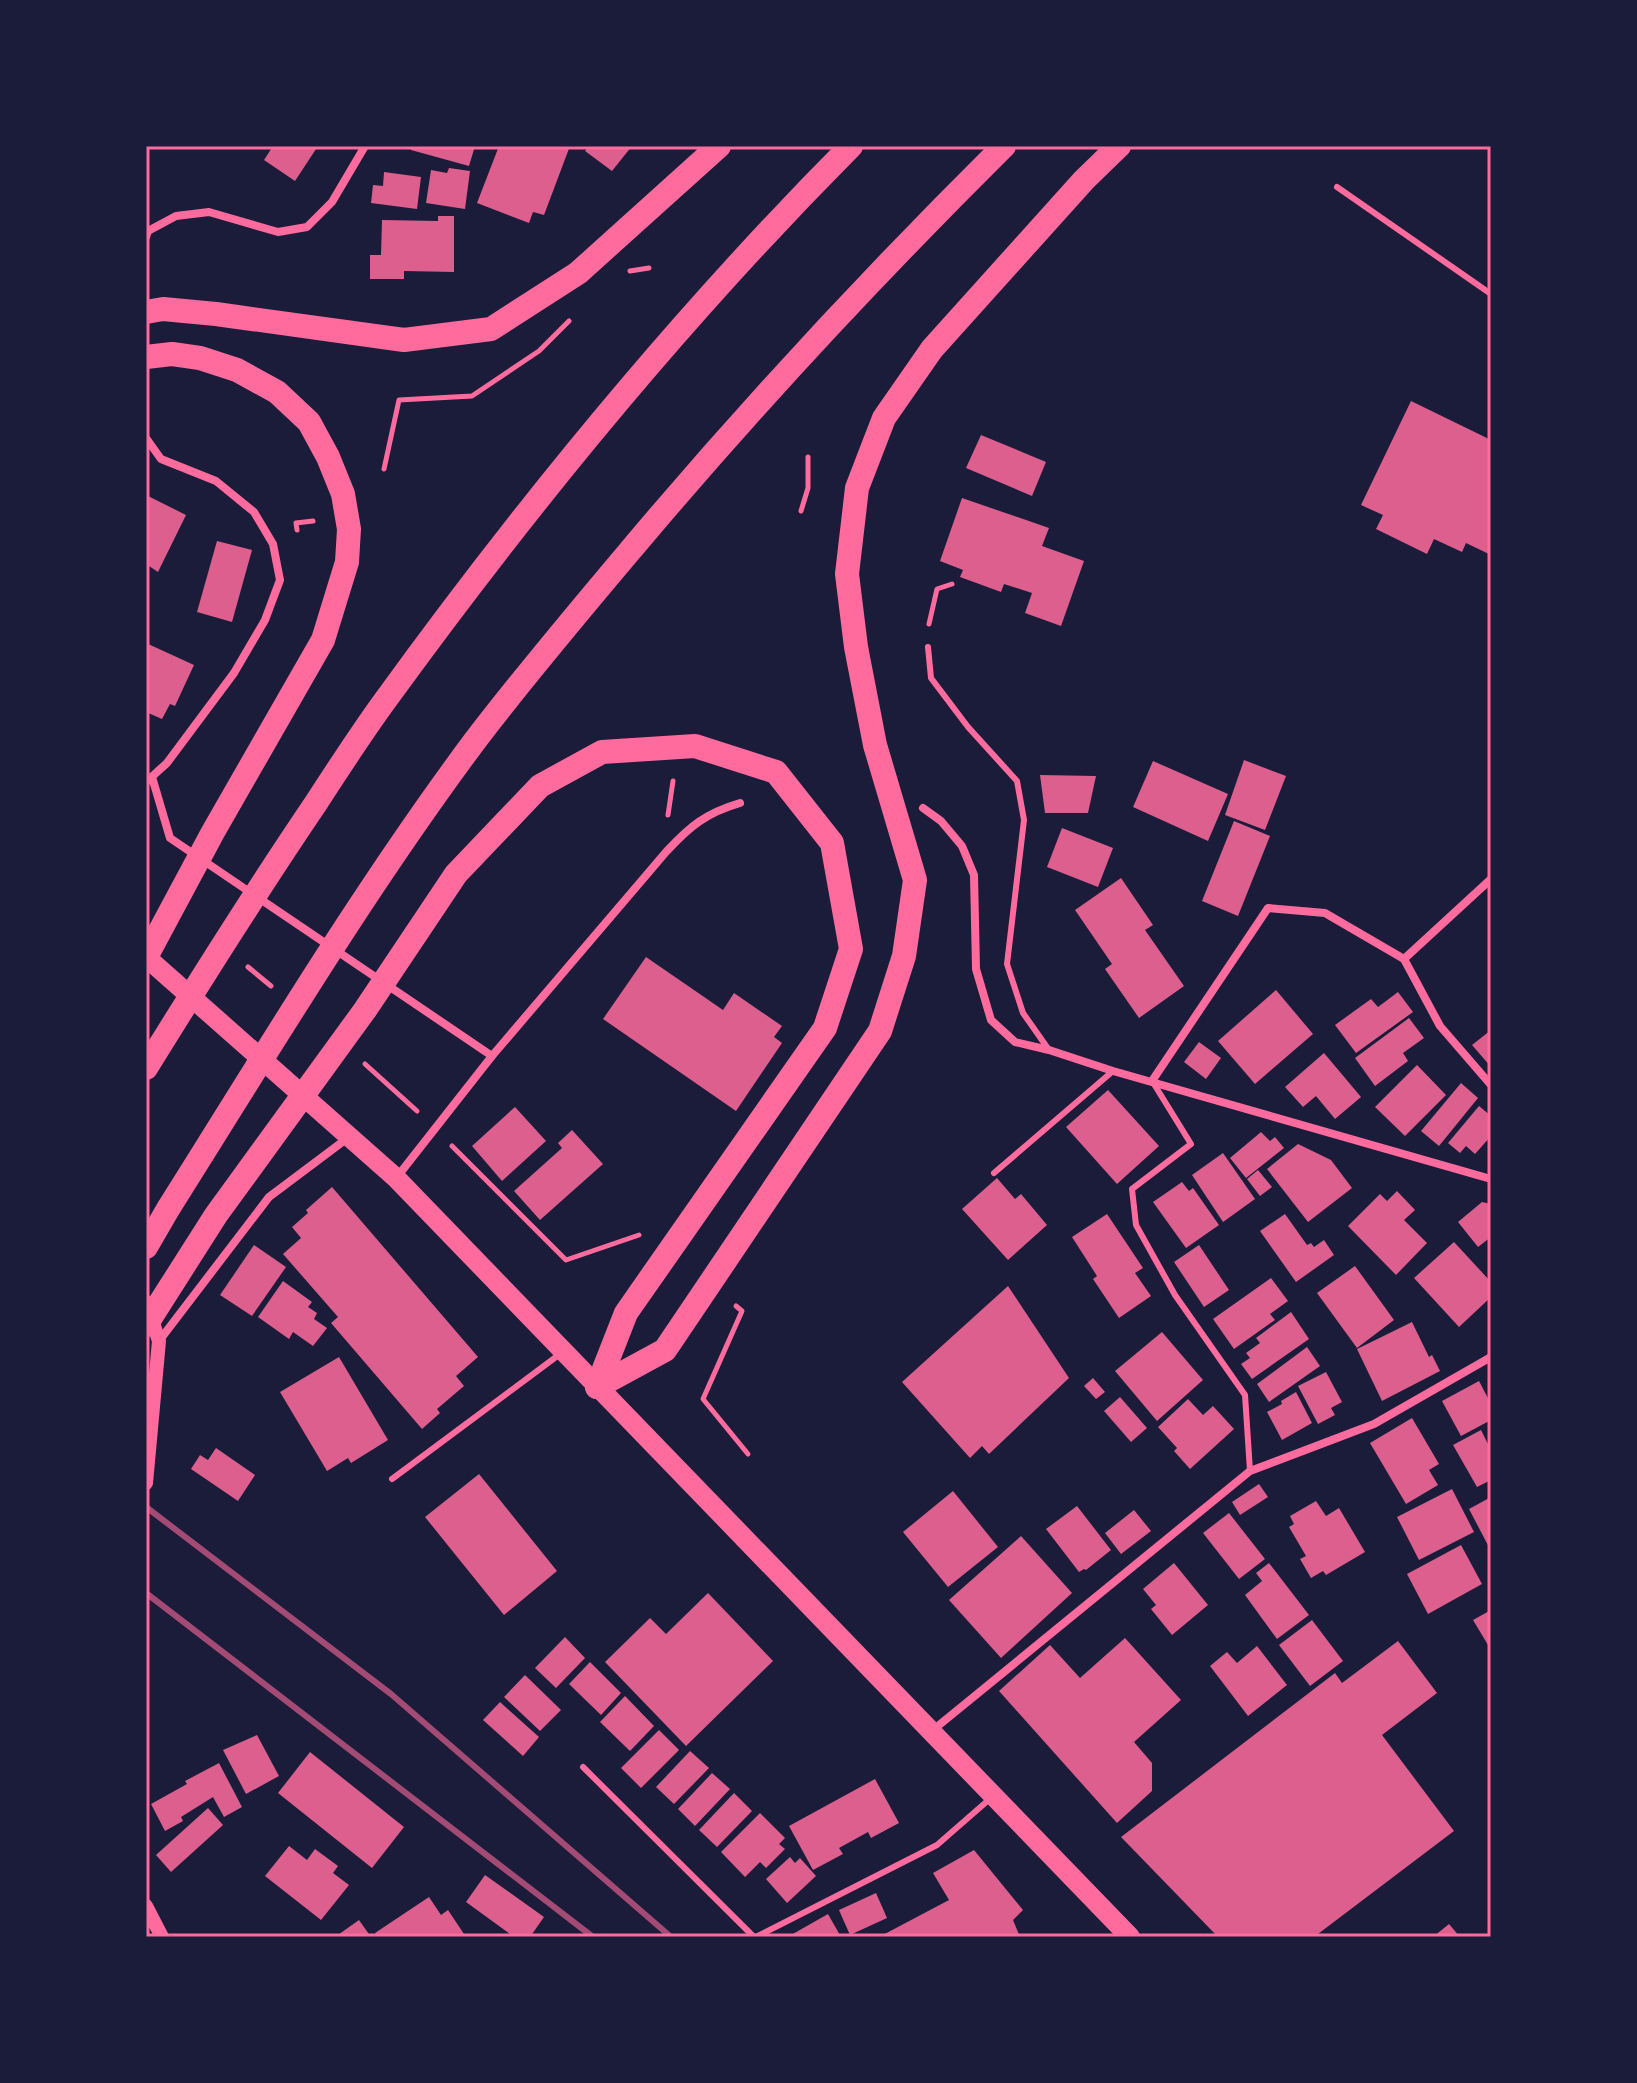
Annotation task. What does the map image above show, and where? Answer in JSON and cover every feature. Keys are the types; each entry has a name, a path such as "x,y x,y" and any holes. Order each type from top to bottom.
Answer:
{"highway":[{"path":"146,312 163,309 216,314 404,340 491,329 578,273 719,146"},
{"path":"146,1068 274,865 382,704 525,517 639,375 787,211 851,146"},
{"path":"146,1247 364,900 474,742 676,496 799,358 932,217 1004,146"},
{"path":"597,1387 665,1350 880,1031 904,956 915,880 875,745 856,647 847,574 857,488 884,418 932,349 1084,180 1119,146"},
{"path":"146,357 172,354 200,358 237,370 277,392 309,422 328,457 343,494 349,529 347,562 323,640 213,832 146,957"},
{"path":"153,1333 216,1215 365,1010 456,874 540,786 602,752 695,746 776,772 832,843 851,949 825,1028 626,1313 597,1387"}],"main road":[{"path":"146,957 396,1178 1130,1937"}],"street":[{"path":"146,237 148,231 176,216 209,212 278,232 307,227 332,202 365,146"},
{"path":"146,438 161,459 216,481 254,512 273,544 280,580 265,620 234,673 167,763 149,780 170,838 492,1056"},
{"path":"396,1178 492,1056 682,834 713,811 740,803"},
{"path":"923,808 941,821 962,846 974,875 976,969 991,1020 1015,1042 1491,1179"},
{"path":"1404,959 1491,879"},
{"path":"1152,1081 1268,908 1325,913 1404,959 1440,1026 1491,1085"},
{"path":"153,1333 269,1197 350,1137"},
{"path":"146,1302 153,1333 146,1483"},
{"path":"933,1730 1250,1471 1374,1424 1491,1357"},
{"path":"146,1906 162,1937"}],"lane":[{"path":"1337,187 1491,294"},
{"path":"928,647 931,678 968,727 1017,781 1024,820 1007,964 1023,1013 1049,1050"},
{"path":"994,1173 1113,1071"},
{"path":"1152,1081 1191,1144 1132,1189 1136,1225 1175,1295 1245,1395 1250,1471"},
{"path":"392,1479 563,1352"},
{"path":"583,1767 755,1937 937,1845 995,1795"}],"path":[{"path":"801,511 808,488 808,457"},
{"path":"296,523 313,521"},
{"path":"928,647 930,613 937,589 952,584"},
{"path":"435,1128 566,1260 652,1231"},
{"path":"742,1311 703,1399 748,1454"}],"building":[{"path":"273,146 318,146 295,181 264,160"},
{"path":"412,146 475,146 469,166 411,150"},
{"path":"499,146 570,146 544,215 533,212 529,223 477,203"},
{"path":"589,146 632,146 612,171 585,151"},
{"path":"449,168 470,171 465,209 426,203 431,170 447,173"},
{"path":"384,172 421,177 417,209 371,203 373,185 383,186"},
{"path":"438,216 454,216 454,272 404,271 404,279 370,279 370,255 381,255 382,220 438,221"},
{"path":"1411,401 1491,440 1491,555 1466,543 1462,552 1434,539 1427,554 1376,529 1383,515 1361,505"},
{"path":"981,435 1046,462 1032,496 966,468"},
{"path":"146,495 186,515 158,572 146,564"},
{"path":"962,498 1049,528 1042,546 1084,561 1061,626 1025,613 1032,593 1004,584 1001,592 960,577 963,570 940,561"},
{"path":"217,541 252,550 232,622 197,612"},
{"path":"146,643 194,665 175,706 170,704 162,719 146,712"},
{"path":"1244,760 1286,776 1265,830 1225,815"},
{"path":"1153,761 1228,794 1208,841 1133,807"},
{"path":"1040,775 1096,776 1088,813 1045,813"},
{"path":"1234,821 1270,836 1238,916 1202,901"},
{"path":"1062,828 1113,848 1098,887 1047,867"},
{"path":"1121,878 1153,925 1145,930 1184,986 1139,1018 1105,969 1112,964 1075,910"},
{"path":"646,957 723,1010 734,993 782,1026 774,1037 782,1043 736,1111 603,1019"},
{"path":"1276,990 1313,1034 1255,1084 1218,1041"},
{"path":"1398,992 1413,1012 1356,1053 1335,1025 1371,999 1378,1007"},
{"path":"1409,1018 1424,1038 1403,1053 1408,1061 1375,1086 1355,1058"},
{"path":"1491,1030 1491,1067 1472,1045"},
{"path":"1199,1042 1221,1058 1206,1079 1184,1062"},
{"path":"1324,1053 1361,1097 1335,1119 1316,1096 1303,1107 1285,1087"},
{"path":"1417,1065 1446,1095 1405,1136 1375,1107"},
{"path":"1461,1083 1478,1098 1439,1146 1421,1131"},
{"path":"1108,1090 1159,1146 1117,1184 1066,1127"},
{"path":"1479,1106 1491,1116 1491,1136 1475,1154 1466,1146 1460,1153 1448,1143"},
{"path":"515,1107 546,1141 502,1181 472,1146"},
{"path":"572,1130 603,1164 540,1220 514,1191 562,1148 558,1143"},
{"path":"1261,1132 1270,1141 1275,1137 1284,1148 1246,1178 1230,1158"},
{"path":"1298,1144 1331,1160 1352,1188 1308,1222 1267,1169"},
{"path":"1223,1153 1255,1199 1223,1222 1192,1175"},
{"path":"1258,1170 1272,1187 1260,1196 1247,1179"},
{"path":"997,1178 1015,1199 1021,1194 1047,1225 1008,1260 962,1209"},
{"path":"1182,1182 1189,1191 1193,1188 1219,1225 1186,1248 1153,1202"},
{"path":"332,1187 478,1357 456,1376 464,1386 437,1409 440,1413 422,1429 331,1323 338,1317 283,1254 301,1238 292,1227"},
{"path":"1397,1191 1415,1210 1404,1220 1427,1243 1396,1275 1348,1226 1380,1194 1387,1201"},
{"path":"1482,1202 1491,1204 1491,1237 1478,1247 1458,1222"},
{"path":"1107,1214 1143,1268 1135,1273 1151,1296 1119,1318 1093,1279 1097,1276 1072,1237"},
{"path":"1285,1214 1307,1245 1311,1243 1314,1247 1324,1240 1334,1255 1296,1282 1260,1231"},
{"path":"1454,1242 1491,1282 1491,1297 1459,1327 1414,1278"},
{"path":"254,1245 286,1267 252,1316 220,1295"},
{"path":"1199,1245 1229,1290 1204,1307 1174,1262"},
{"path":"1355,1266 1394,1320 1357,1348 1317,1293"},
{"path":"1271,1278 1288,1301 1270,1314 1275,1320 1234,1349 1213,1319"},
{"path":"283,1281 312,1302 308,1307 317,1313 314,1319 327,1328 313,1346 293,1332 289,1339 258,1317"},
{"path":"1008,1286 1069,1378 989,1454 982,1446 970,1458 902,1382"},
{"path":"1291,1312 1309,1339 1252,1379 1241,1364 1250,1358 1246,1353 1260,1343 1256,1338"},
{"path":"1412,1322 1429,1357 1432,1355 1440,1371 1382,1401 1357,1349"},
{"path":"1162,1332 1203,1380 1157,1421 1115,1371"},
{"path":"1307,1347 1320,1366 1269,1402 1257,1384"},
{"path":"339,1357 388,1440 351,1463 348,1458 327,1471 280,1392"},
{"path":"1326,1372 1342,1402 1331,1408 1335,1415 1318,1424 1298,1386"},
{"path":"1093,1378 1105,1392 1096,1399 1084,1386"},
{"path":"1479,1381 1491,1404 1491,1420 1461,1436 1442,1401"},
{"path":"1296,1392 1312,1423 1282,1440 1267,1412"},
{"path":"1120,1397 1147,1428 1131,1442 1104,1411"},
{"path":"1188,1399 1203,1415 1213,1406 1234,1429 1190,1469 1158,1427"},
{"path":"1412,1418 1439,1464 1429,1470 1438,1485 1406,1504 1370,1443"},
{"path":"1481,1430 1488,1444 1491,1442 1491,1480 1477,1487 1453,1445"},
{"path":"216,1448 255,1475 238,1501 191,1469 200,1455 208,1460"},
{"path":"479,1474 557,1571 504,1615 425,1517"},
{"path":"1259,1484 1268,1497 1240,1515 1232,1502"},
{"path":"1452,1489 1474,1532 1419,1560 1397,1517"},
{"path":"953,1491 998,1547 948,1587 903,1532"},
{"path":"1491,1497 1491,1551 1469,1509"},
{"path":"1316,1501 1326,1516 1339,1508 1365,1552 1326,1575 1323,1571 1311,1578 1300,1559 1306,1556 1289,1527 1294,1524 1290,1516"},
{"path":"1077,1506 1111,1550 1079,1572 1046,1529"},
{"path":"1134,1510 1151,1531 1121,1554 1105,1533"},
{"path":"1229,1513 1265,1559 1239,1579 1203,1533"},
{"path":"1021,1536 1072,1593 1001,1658 949,1600"},
{"path":"1461,1545 1482,1584 1428,1614 1407,1574"},
{"path":"1174,1563 1208,1605 1172,1635 1151,1609 1156,1605 1143,1589"},
{"path":"1269,1563 1309,1615 1277,1639 1245,1595 1262,1581 1256,1573"},
{"path":"708,1593 773,1661 686,1746 605,1662 650,1618 666,1634"},
{"path":"1491,1610 1491,1650 1473,1620"},
{"path":"1312,1620 1343,1661 1310,1686 1279,1645"},
{"path":"565,1637 585,1658 556,1688 535,1668"},
{"path":"1125,1638 1181,1700 1134,1742 1152,1763 1152,1791 1117,1823 999,1691 1050,1645 1080,1678"},
{"path":"1398,1641 1437,1693 1382,1735 1454,1831 1314,1937 1218,1937 1121,1837 1335,1673 1342,1683"},
{"path":"1257,1646 1287,1685 1248,1716 1210,1666 1227,1652 1237,1663"},
{"path":"590,1662 621,1693 601,1715 569,1684"},
{"path":"525,1675 561,1710 540,1731 504,1697"},
{"path":"625,1696 654,1726 630,1751 600,1722"},
{"path":"500,1702 539,1737 523,1756 483,1720"},
{"path":"659,1730 679,1750 641,1788 621,1768"},
{"path":"257,1735 279,1776 246,1794 223,1750"},
{"path":"690,1751 709,1768 674,1804 656,1787"},
{"path":"310,1752 404,1827 372,1868 278,1793"},
{"path":"219,1763 242,1807 224,1817 213,1797 165,1831 151,1804"},
{"path":"712,1773 730,1789 695,1826 678,1809"},
{"path":"875,1779 899,1823 871,1838 868,1832 839,1848 843,1854 813,1870 789,1826"},
{"path":"734,1793 752,1811 717,1847 699,1830"},
{"path":"208,1808 223,1825 171,1872 156,1855"},
{"path":"760,1813 785,1838 779,1844 785,1849 766,1868 760,1862 745,1877 721,1852"},
{"path":"289,1846 307,1860 315,1849 338,1866 333,1873 349,1885 321,1920 265,1876"},
{"path":"974,1850 1023,1910 1013,1920 1020,1937 879,1937 949,1900 933,1873"},
{"path":"790,1857 795,1863 800,1858 816,1876 787,1903 766,1879"},
{"path":"485,1875 544,1917 530,1937 514,1937 466,1902"},
{"path":"876,1893 887,1918 850,1935 839,1910"},
{"path":"429,1897 441,1915 448,1910 466,1937 378,1937 375,1933"},
{"path":"828,1914 841,1937 791,1935"},
{"path":"359,1920 371,1937 335,1937"},
{"path":"1449,1924 1460,1937 1433,1937"}],"railway":[{"path":"146,1507 391,1694 671,1937"},
{"path":"146,1593 593,1937"}]}
